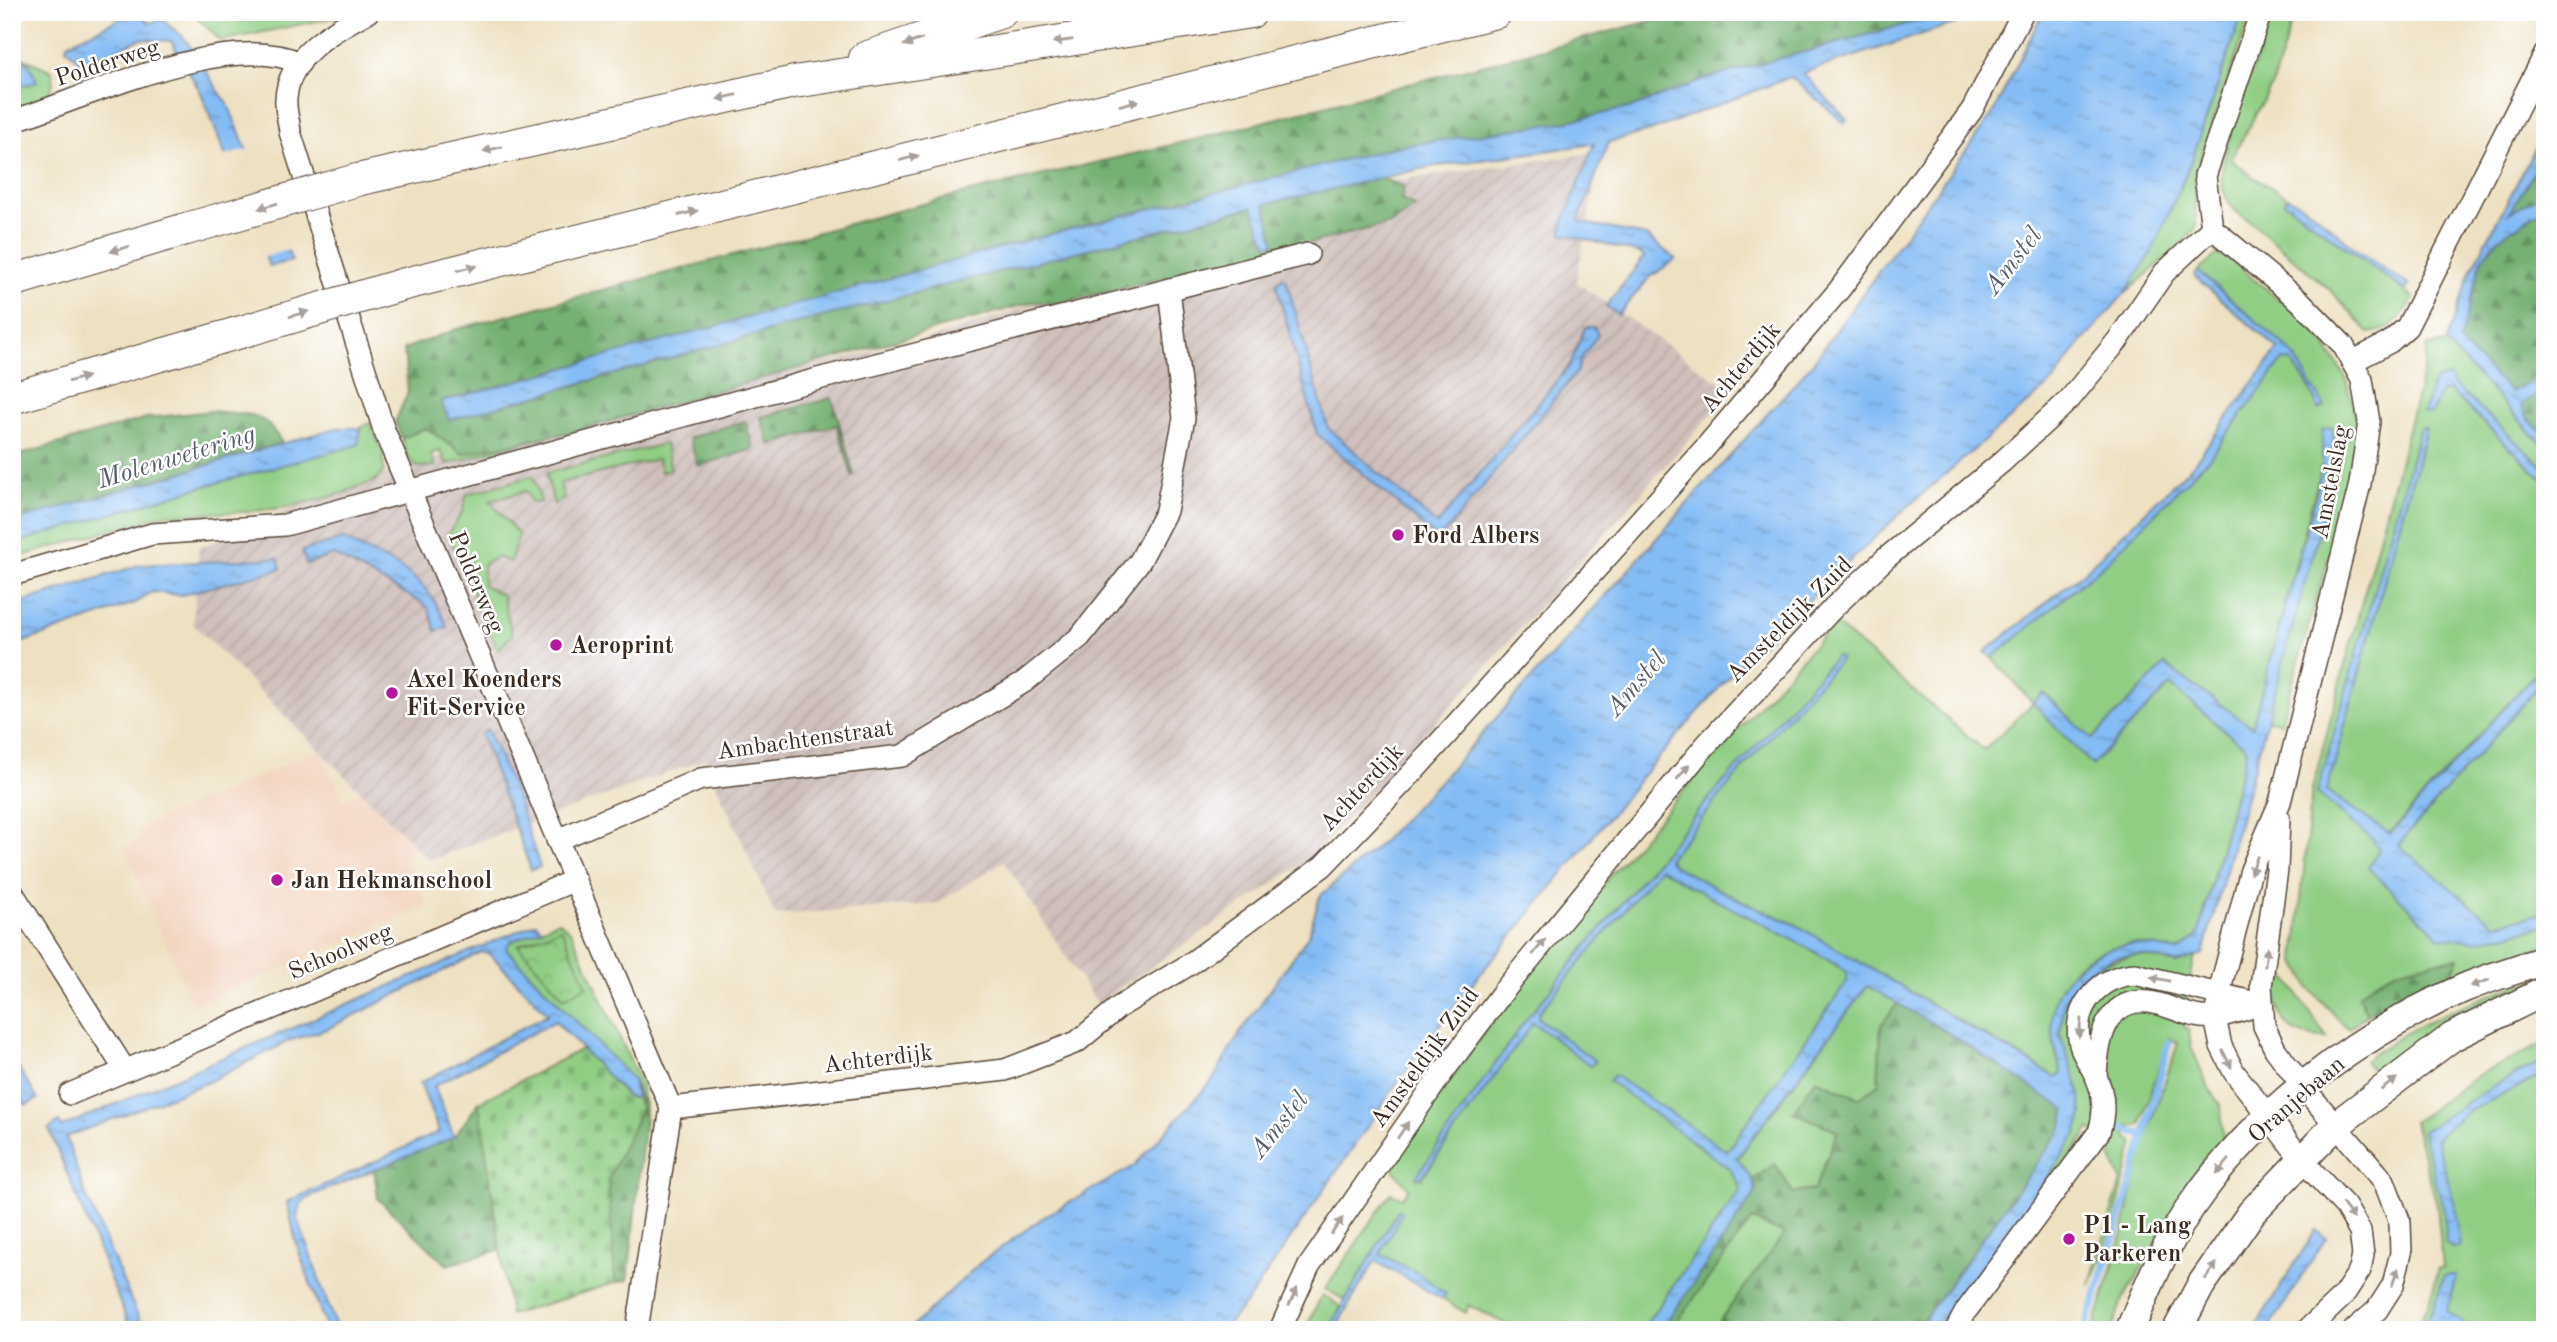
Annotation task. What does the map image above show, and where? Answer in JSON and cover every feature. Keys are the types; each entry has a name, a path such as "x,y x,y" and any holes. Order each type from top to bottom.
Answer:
{"highway":[{"path":"794,82 1001,12"},
{"path":"12,281 357,180 794,82 1251,12"},
{"path":"12,398 401,285 1496,12"}],"main road":[{"name":"Oranjebaan","path":"2130,1330 2167,1249 2192,1206 2269,1116 2303,1087 2380,1032 2426,1006 2466,988 2545,960"},
{"name":"Oranjebaan","path":"2177,1330 2200,1285 2252,1212 2335,1126 2452,1037 2545,991"}],"street":[{"name":"Polderweg","path":"368,12 322,39 300,63 286,99 290,132 384,430 671,1108"},
{"name":"Achterdijk","path":"671,1108 1004,1070 1077,1042 1119,1007 1190,964 1323,866 1413,772 1706,448 1839,290 1972,110 2022,12"},
{"path":"2212,228 2205,176 2261,12"},
{"name":"Polderweg","path":"12,121 204,59 269,54 300,63"},
{"path":"2352,362 2390,342 2407,327 2545,54"},
{"name":"Amstelslag","path":"2212,228 2320,320 2343,345 2362,380 2366,401 2368,440 2361,484 2280,802 2251,870 2215,1018 2221,1046 2234,1072 2302,1160 2355,1219 2360,1231 2363,1255 2353,1283 2307,1330"},
{"name":"Amsteldijk Zuid","path":"1280,1330 1309,1266 1443,1072 1502,993 1704,746 1834,607 1885,559 2002,462 2068,400 2118,340 2164,272 2212,228"},
{"path":"12,575 152,534 285,526 409,489 818,379 1308,254"},
{"name":"Ambachtenstraat","path":"557,840 701,779 902,756 1024,682 1080,638 1140,561 1166,511 1184,418 1169,289"},
{"name":"Amstelslag","path":"2280,802 2277,870 2260,1004 2264,1026 2275,1049 2303,1087 2384,1181 2396,1208 2402,1240 2398,1269 2390,1292 2377,1310 2354,1330"},
{"name":"Schoolweg","path":"70,1094 575,880"},
{"path":"12,892 125,1070"},
{"path":"1956,1330 1966,1311 2099,1132 2104,1101 2096,1075 2078,1041 2079,1021 2086,1003 2102,983 2121,974 2135,974 2260,1004"},
{"path":"2096,1075 2100,1034 2115,1012 2127,1005 2149,1002 2199,1017 2215,1018 2260,1004"},
{"path":"637,1330 671,1108"}],"shaded area":[{"path":"1601,152 1576,282 1732,391 1417,744 1308,860 1097,1004 1004,861 936,904 775,915 705,759 429,860 193,624 199,548 326,493 424,461 950,333 1397,180"},
{"name":"Jan Hekmanschool","path":"321,749 342,800 390,778 419,846 403,853 427,907 193,1006 124,847 141,839 137,829"}],"green space":[{"path":"191,12 345,12 336,17 221,41"},
{"path":"1685,12 1951,12 1709,78 1633,107 1564,122 1395,147 1051,234 441,402 449,420 801,322 1253,207 1267,244 1274,244 1265,204 1376,177 1404,186 1401,200 1415,207 1393,223 1059,303 1033,302 575,431 463,454 426,428 402,438 395,422 408,392 404,349 457,329 953,196 1205,137"},
{"path":"2243,12 2252,12 2195,173 2196,228 2179,247 2125,293 2163,227 2193,157"},
{"path":"2274,12 2295,12 2272,85 2231,159 2253,177 2288,197 2285,202 2414,298 2401,317 2384,330 2369,333 2329,289 2235,210 2223,190 2222,169 2226,149"},
{"path":"21,57 52,71 52,88 42,98 12,110 12,88 37,82 27,61"},
{"path":"2545,154 2545,193 2509,213"},
{"path":"2545,208 2545,374 2511,392 2459,342 2482,259 2499,238"},
{"path":"2216,255 2229,259 2312,326 2345,376 2358,426 2346,498 2281,722 2266,720 2330,491 2334,447 2332,428 2252,728 2165,665 2092,740 2044,693 2092,765 2170,685 2247,749 2198,936 2179,951 2131,944 2102,951 2070,975 2060,992 2055,1011 2053,1031 2062,1074 2056,1077 1796,925 1731,896 1674,866 1668,859 1746,764 1705,803 1527,1018 1417,1177 1422,1178 1533,1022 1591,1065 1595,1062 1537,1017 1660,867 1847,972 1847,983 1727,1151 1614,1076 1609,1081 1730,1169 1741,1189 1642,1330 1518,1330 1468,1305 1466,1313 1442,1299 1446,1294 1380,1254 1401,1212 1399,1211 1345,1300 1325,1289 1391,1193 1403,1198 1409,1188 1389,1165 1479,1040 1607,879 1834,623 1984,750 2033,703 1992,658 2106,563 2209,458 2283,360 2291,360 2307,383 2319,409 2324,407 2291,351 2198,271"},
{"path":"2446,343 2545,447 2545,468 2453,384 2449,377 2435,380 2431,414 2441,391 2450,391 2545,481 2545,663 2389,834 2327,791 2426,429 2317,793 2373,840 2475,941 2545,926 2545,946 2450,978 2458,959 2359,995 2367,1014 2348,1029 2310,989 2295,960 2312,789 2424,369 2427,346"},
{"path":"2545,390 2545,434 2527,419 2521,403"},
{"path":"832,398 854,475 852,476 837,425 770,445 761,417"},
{"path":"212,411 245,414 261,419 282,443 12,522 12,457 147,418"},
{"path":"745,421 754,449 698,466 689,438"},
{"path":"370,423 383,454 384,471 375,481 334,496 281,508 163,515 12,559 12,544 197,488 357,445 361,428"},
{"path":"426,428 463,454 549,436 447,464 440,451 431,454 435,466 417,467 408,457 402,438"},
{"path":"665,444 671,469 661,472 658,459 560,483 564,499 554,504 546,473"},
{"path":"533,476 541,502 532,503 526,491 490,501 519,535 510,562 498,557 483,564 483,585 502,595 512,635 498,650 448,534 462,513 467,494"},
{"path":"2545,679 2545,913 2494,924 2397,846"},
{"path":"559,921 571,932 641,1084 645,1108 633,1080 506,949 510,942"},
{"path":"561,928 587,986 564,998 518,945"},
{"path":"2140,955 2176,963 2195,955 2185,1006 2177,1020 2189,1030 2191,1046 2208,1087 2221,1106 2223,1141 2186,1192 2121,1303 2112,1330 2093,1330 2124,1228 2141,1152 2178,1043 2169,1038 2140,1125 2128,1126 2126,1136 2134,1143 2110,1233 2089,1286 2121,1181 2105,1141 2090,1129 2045,1194 1953,1312 1947,1330 1933,1330 2035,1195 2079,1089 2064,1053 2060,1032 2066,1000 2073,987 2094,968"},
{"path":"2459,958 2450,978 2367,1014 2358,995 2382,977 2417,964"},
{"path":"2273,968 2281,969 2327,1038 2298,1033 2282,1018 2278,1008"},
{"path":"2545,975 2545,982 2379,1078 2364,1061 2384,1046 2428,1022 2474,1001"},
{"path":"1867,986 1899,1002 1881,1025 1878,1084 1859,1098 1793,1111 1838,1131 1814,1190 1793,1193 1775,1164 1753,1180 1737,1159"},
{"path":"1899,1002 2066,1109 2061,1130 1916,1330 1713,1330 1784,1234 1752,1219 1671,1330 1661,1330 1754,1195 1756,1188 1753,1180 1775,1164 1793,1193 1814,1190 1838,1131 1793,1112 1816,1079 1859,1098 1878,1084 1881,1025"},
{"path":"2545,1043 2545,1060 2484,1091 2422,1132 2436,1138 2465,1113 2545,1074 2545,1330 2473,1330 2447,1311 2456,1276 2444,1275 2429,1330 2413,1330 2428,1306 2439,1268 2443,1268 2437,1205 2414,1122 2480,1074"},
{"path":"582,1049 628,1097 636,1098 641,1109 608,1179 615,1283 510,1315 479,1102"},
{"path":"633,1080 645,1108 645,1118 628,1280 615,1283 608,1179 641,1109"},
{"path":"479,1102 500,1250 447,1265 378,1199 374,1169 454,1137"},
{"path":"1751,1219 1785,1234 1713,1330 1671,1330"},
{"path":"1322,1295 1341,1307 1328,1330 1305,1330"}],"water":[{"path":"1951,12 1972,13 1969,19 1803,73 1847,120 1844,123 1791,77 1650,131 1609,142 1580,222 1646,236 1676,259 1649,278 1618,315 1606,306 1644,257 1640,253 1563,234 1561,229 1594,144 1430,167 1265,204 1275,244 1267,244 1252,207 801,322 449,420 441,402 1051,234 1395,147 1564,122 1633,107 1709,78"},
{"name":"Amstel","path":"2043,12 2243,12 2192,160 2150,256 2125,293 2075,350 2055,380 1904,510 1731,674 1640,779 1455,1005 1400,1079 1247,1302 1223,1330 909,1330 980,1263 1045,1216 1134,1166 1212,1081 1238,1036 1308,936 1320,896 1378,846 1449,771 1812,364 1993,113"},
{"path":"132,13 138,13 150,23 163,19 181,35 227,102 292,261 269,266 201,93 171,41 140,39 84,66 66,48 67,44"},
{"path":"21,57 31,67 37,82 12,88 12,58"},
{"path":"2545,129 2545,154 2509,213 2545,193 2545,208 2499,238 2482,259 2459,342 2511,392 2545,374 2545,390 2521,404 2527,419 2545,434 2545,447 2446,343 2471,271"},
{"path":"2288,197 2316,214 2358,251 2409,285 2406,291 2284,202"},
{"path":"2198,271 2291,351 2325,407 2319,410 2307,383 2291,361 2283,360 2209,458 2106,563 1992,658 1985,652 2084,572 2191,467 2278,349 2194,276"},
{"path":"1282,278 1286,279 1328,428 1437,525 1570,365 1585,327 1594,327 1598,335 1582,357 1577,372 1439,540 1317,434 1276,284"},
{"path":"2449,377 2453,384 2545,468 2545,481 2450,391 2441,391 2431,414 2423,413 2435,380"},
{"path":"2332,427 2334,447 2330,491 2203,954 2176,963 2140,955 2115,957 2088,970 2065,999 2060,1034 2079,1089 2082,1114 2077,1133 2036,1195 1933,1330 1921,1330 1928,1314 2061,1130 2066,1110 1946,1031 1867,986 1737,1158 1752,1180 1754,1195 1661,1330 1642,1330 1741,1189 1730,1169 1609,1081 1614,1075 1727,1151 1847,982 1847,972 1825,958 1660,868 1539,1012 1538,1018 1595,1061 1591,1066 1533,1023 1421,1178 1416,1177 1527,1018 1705,803 1836,656 1841,659 1746,764 1668,859 1674,866 1731,896 1796,925 2055,1077 2062,1074 2053,1037 2052,1015 2060,989 2076,968 2112,948 2138,944 2179,951 2198,936 2247,749 2170,685 2092,765 2033,703 2043,693 2092,739 2165,665 2252,727 2317,491 2322,464 2322,430"},
{"path":"336,428 361,428 358,445 197,488 12,544 12,522"},
{"path":"2420,428 2426,428 2327,791 2390,834 2545,663 2545,679 2398,845 2494,924 2545,913 2545,926 2475,941 2439,937 2368,868 2379,849 2373,840 2317,793"},
{"path":"343,539 393,563 418,581 429,593 447,627 436,631 428,608 421,602 334,555 306,564 302,551"},
{"path":"278,558 281,569 181,595 152,592 135,603 12,646 12,605 140,565"},
{"path":"487,729 516,795 540,867 531,870 481,734"},
{"path":"536,923 542,929 510,942 506,949 633,1080 636,1098 628,1097 555,1021 434,1086 454,1137 313,1195 300,1204 297,1217 337,1330 327,1330 297,1246 287,1202 439,1132 420,1083 548,1014 490,954 481,952 327,1029 291,1040 206,1083 66,1137 85,1193 144,1330 131,1330 49,1129 59,1122 62,1127"},
{"path":"12,1058 38,1099 26,1105 20,1099 12,1102"},
{"path":"2545,1060 2545,1074 2465,1113 2436,1139 2455,1205 2460,1247 2452,1248 2446,1243 2444,1211 2422,1132 2484,1091"},
{"path":"1398,1210 1402,1212 1380,1254 1418,1273 1446,1294 1442,1299 1375,1261 1334,1330 1328,1330"},
{"path":"2316,1230 2326,1238 2268,1330 2253,1330"},
{"path":"2444,1275 2456,1275 2447,1311 2474,1330 2449,1330 2440,1324 2436,1330 2418,1330 2432,1312"}],"pier":[{"path":"249,149 291,249 262,258 220,157"}],"waterway":[{"path":"2085,1330 2132,1181 2169,1042"},
{"path":"2122,1127 2143,1136"}],"place":[{"name":"Ford Albers","path":"1398,535"},
{"name":"Aeroprint","path":"556,645"},
{"name":"Axel Koenders Fit-Service","path":"392,693"},
{"name":"Jan Hekmanschool","path":"277,880"},
{"name":"P1 - Lang Parkeren","path":"2069,1239"}],"water label":[{"name":"Molenwetering","path":"176,456"}]}
